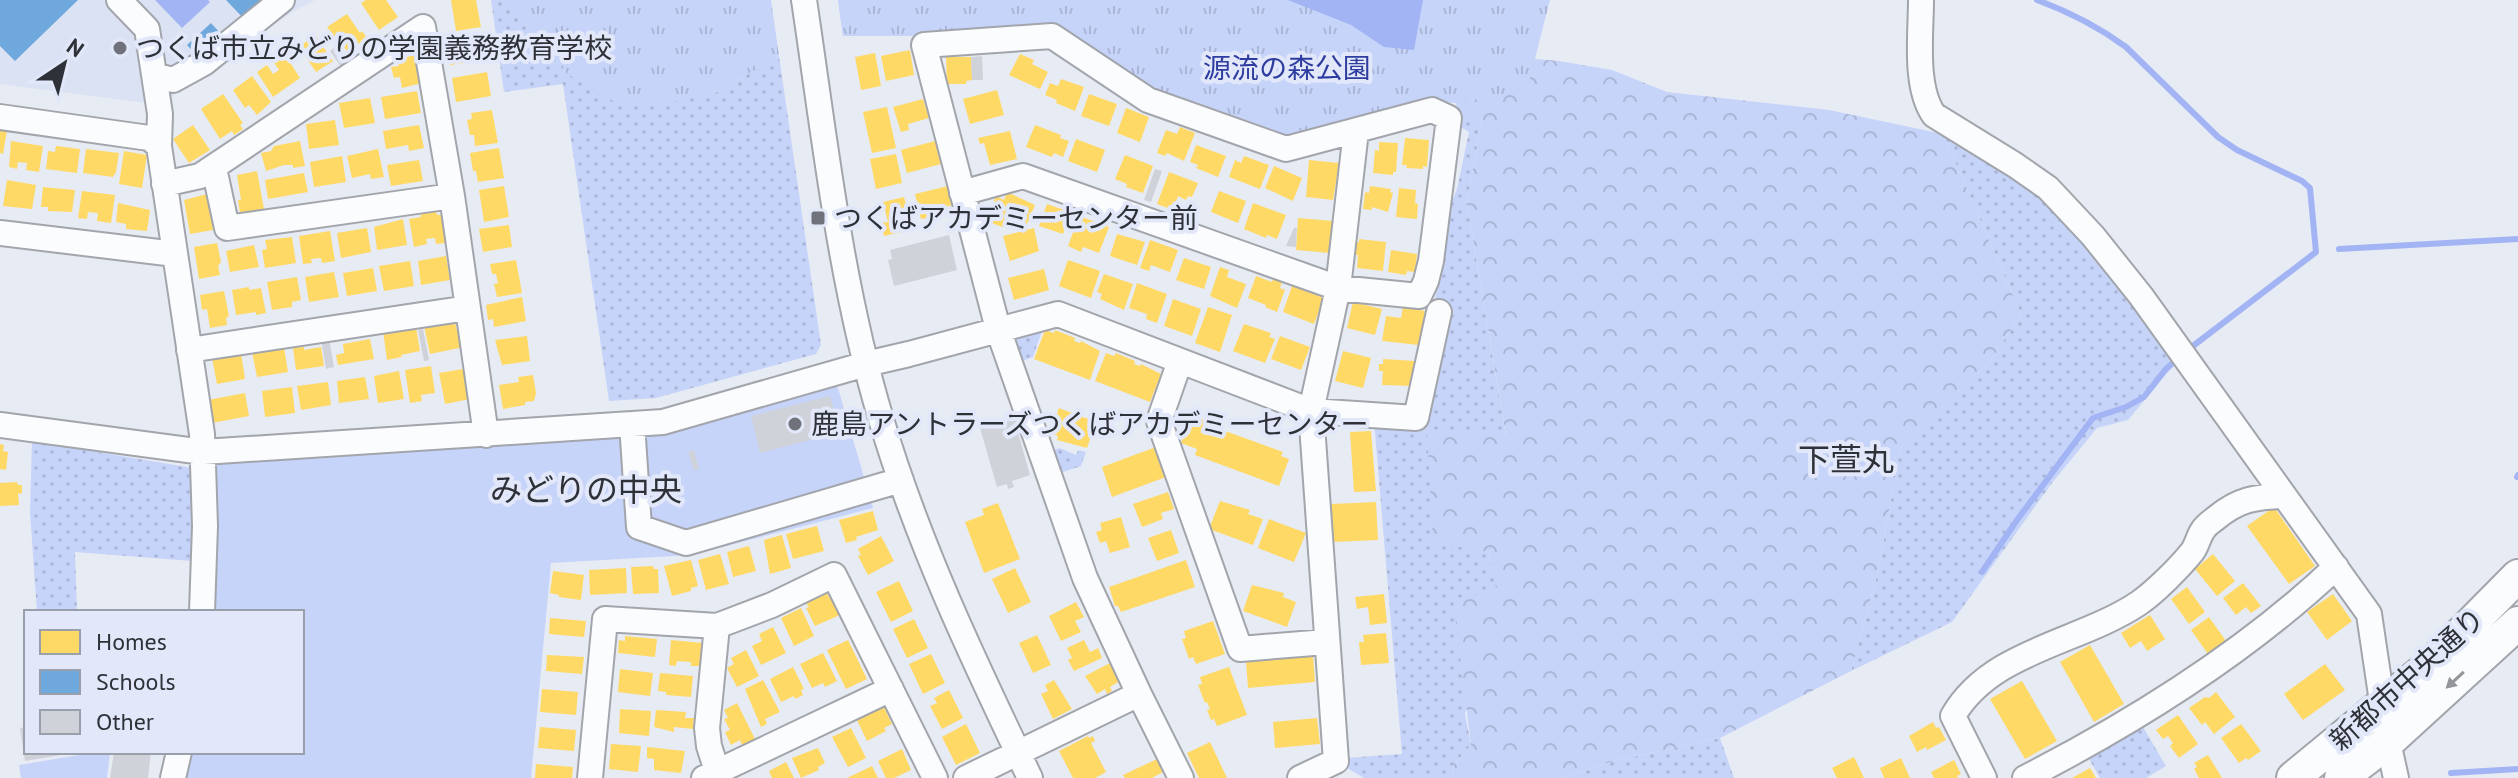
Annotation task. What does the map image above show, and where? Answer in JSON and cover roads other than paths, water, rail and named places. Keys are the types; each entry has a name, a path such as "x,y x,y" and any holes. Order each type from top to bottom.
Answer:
{"main road":[{"name":"新都市中央通り","path":"2293,778 2384,705 2447,648 2518,576"},
{"name":"新都市中央通り","path":"2341,778 2388,742 2518,623"}],"street":[{"path":"119,0 147,29 160,114 159,146 203,452 205,526 202,610"},
{"path":"154,75 173,80 204,63 282,0"},
{"path":"804,0 839,228 880,418 939,581 1030,778"},
{"path":"1921,0 1923,90 1934,115 2048,188 2074,213 2141,296 2369,614 2396,778"},
{"path":"164,184 200,176 214,168 423,27 452,196 486,435"},
{"path":"962,193 1023,176 1338,288 1419,296 1431,261 1449,118 1432,110 1286,149 1148,100 1052,36 924,45 962,193 998,329 1085,578 1181,778"},
{"path":"0,117 149,138 159,146"},
{"path":"1300,778 1336,761 1311,411 1338,288 1356,131"},
{"path":"214,168 227,228 452,196"},
{"path":"0,233 175,254"},
{"path":"189,350 468,308"},
{"path":"0,425 203,452 663,422 866,364 1058,314 1311,411 1416,418 1439,312"},
{"path":"1180,361 1159,421 1240,649 1326,642"},
{"path":"632,424 639,527 686,543 901,480"},
{"path":"1984,778 1953,716 1959,704 1995,671 2059,640 2117,617 2143,601 2193,550 2204,528 2232,505 2255,497 2284,496"},
{"path":"2025,778 2180,690 2291,608 2336,567"},
{"path":"590,778 605,619 717,626 772,605 834,575 935,778"},
{"path":"717,626 707,728 711,775 891,689"},
{"path":"966,778 1139,694"},
{"path":"173,778 179,754"}],"water":[{"path":"155,0 208,0 210,2 182,28"},
{"path":"1288,0 1423,0 1414,50 1384,47 1351,25"}],"waterway":[{"path":"2037,0 2083,20 2116,40 2218,137 2310,188 2316,252 2189,349"},
{"path":"2339,249 2518,239"},
{"path":"1982,572 2093,418 2144,397 2175,361"},
{"path":"2451,773 2518,769"}],"place":[{"name":"つくば市立みどりの学園義務教育学校","path":"120,48"},
{"name":"つくばアカデミーセンター前","path":"818,218"},
{"name":"鹿島アントラーズつくばアカデミーセンター","path":"795,424"}],"district":[{"name":"下萱丸","path":"1846,460"},
{"name":"みどりの中央","path":"586,490"}],"park label":[{"name":"源流の森公園","path":"1287,68"}]}
